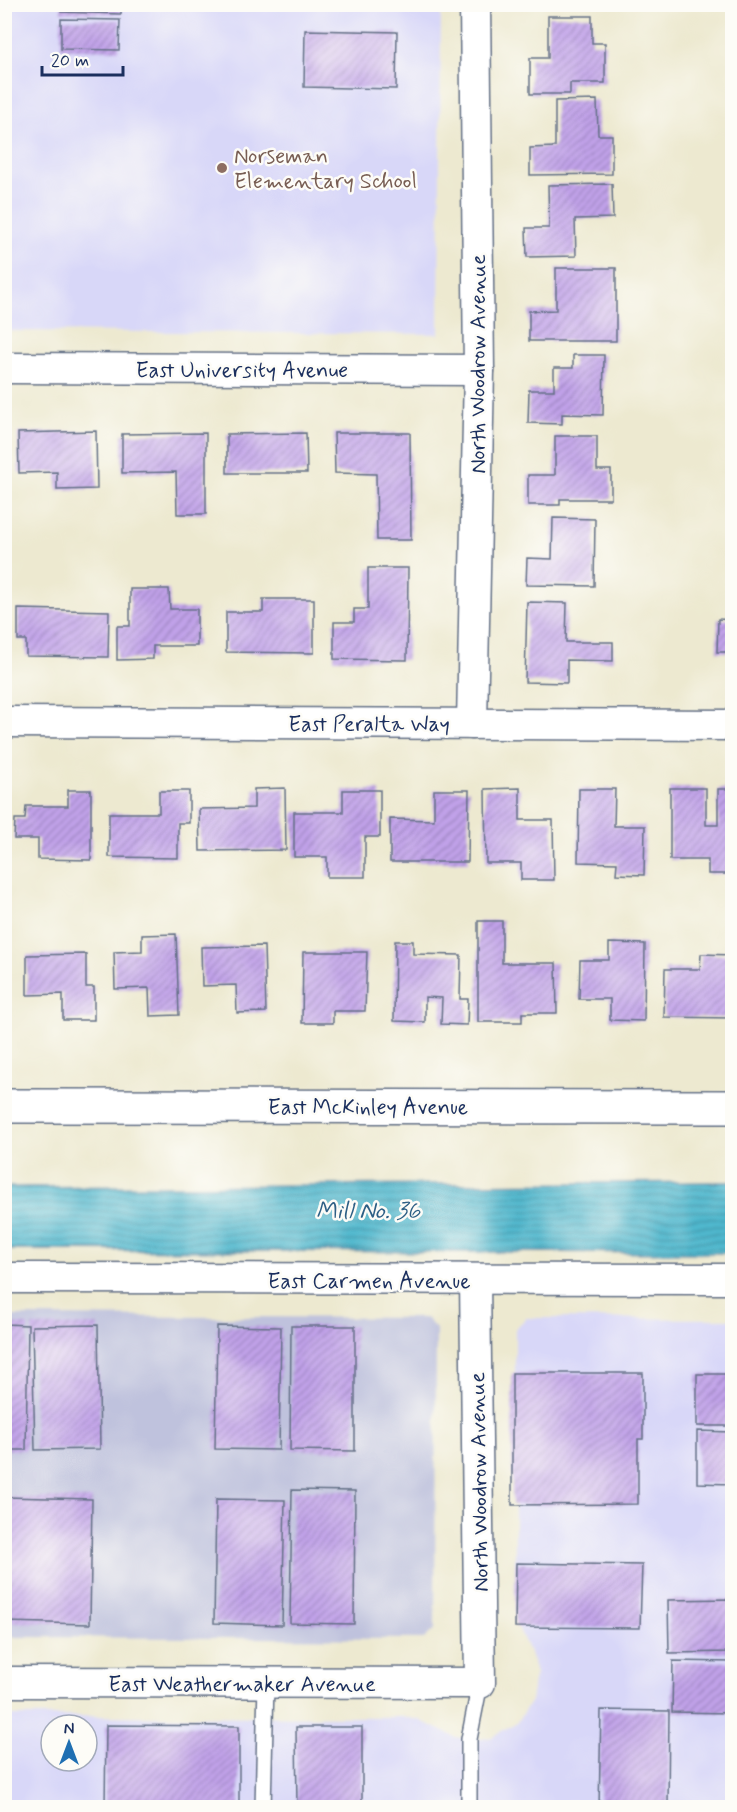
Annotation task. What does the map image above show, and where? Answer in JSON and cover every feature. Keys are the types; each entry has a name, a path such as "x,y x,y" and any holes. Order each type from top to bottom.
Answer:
{"main road":[{"name":"East McKinley Avenue","path":"4,1106 732,1107"}],"street":[{"name":"North Woodrow Avenue","path":"472,724 479,370 475,4"},
{"name":"East University Avenue","path":"4,368 479,370"},
{"name":"East Peralta Way","path":"4,722 732,724"},
{"name":"East Carmen Avenue","path":"4,1278 732,1279"},
{"name":"North Woodrow Avenue","path":"475,1280 480,1683"},
{"name":"East Weathermaker Avenue","path":"4,1682 480,1683"}],"lane":[{"path":"263,1808 266,1683"},
{"path":"469,1808 469,1738 480,1683"}],"shaded area":[{"name":"Norseman Elementary School","path":"5,5 441,5 439,334 5,331"},
{"path":"4,1316 426,1318 436,1329 435,1629 424,1639 5,1637"},
{"path":"526,1318 732,1319 732,1807 5,1808 5,1716 39,1716 39,1773 99,1773 99,1716 403,1717 419,1720 455,1737 472,1740 490,1738 517,1722 531,1701 535,1675 533,1661 515,1620 515,1329"}],"water":[{"name":"Mill No. 36","path":"732,1182 732,1253 5,1250 5,1187"}],"building":[{"path":"61,4 121,4 121,14 61,12"},
{"path":"548,16 592,16 592,43 605,43 605,83 570,83 570,94 530,94 530,58 548,58"},
{"path":"61,19 120,20 119,50 61,49"},
{"path":"305,30 397,32 396,89 304,87"},
{"path":"597,100 598,135 612,135 612,174 530,175 530,148 555,147 555,101"},
{"path":"612,184 613,218 575,219 576,256 527,257 526,228 549,228 548,185"},
{"path":"556,268 616,268 616,341 529,341 529,311 556,310"},
{"path":"573,355 604,355 603,415 562,414 562,424 528,423 529,390 554,390 554,368 573,368"},
{"path":"96,431 97,489 57,490 57,472 19,473 18,433"},
{"path":"206,433 206,514 177,514 176,472 122,473 122,434"},
{"path":"306,433 307,473 227,473 227,434"},
{"path":"334,433 410,433 411,540 377,540 376,474 335,473"},
{"path":"555,436 597,436 597,470 611,470 611,499 560,499 560,505 528,505 528,475 555,475"},
{"path":"553,518 595,519 594,586 526,585 527,558 552,559"},
{"path":"368,568 408,568 407,660 334,659 334,622 354,622 354,609 368,609"},
{"path":"130,589 169,589 170,609 197,609 197,646 153,646 153,659 117,660 117,626 130,626"},
{"path":"263,599 314,599 314,653 226,652 226,612 263,612"},
{"path":"527,602 567,603 566,642 613,642 613,661 567,660 567,683 525,682"},
{"path":"18,609 109,611 108,657 26,656 26,640 18,640"},
{"path":"718,619 732,620 732,652 717,652"},
{"path":"285,788 286,850 200,851 199,809 254,808 254,789"},
{"path":"520,788 520,820 553,820 554,880 521,880 521,863 486,863 485,789"},
{"path":"670,788 706,788 706,825 718,825 718,789 732,789 732,874 708,874 708,860 670,860"},
{"path":"579,789 615,789 614,826 645,826 644,875 616,874 617,863 578,862"},
{"path":"68,790 91,790 91,860 38,859 38,839 14,839 15,819 25,819 26,806 68,806"},
{"path":"343,790 380,790 380,837 365,837 365,877 327,877 327,857 294,857 294,812 343,812"},
{"path":"434,790 469,790 468,862 390,862 390,819 434,820"},
{"path":"159,791 189,791 189,823 178,823 178,858 109,857 109,813 159,813"},
{"path":"478,921 502,921 502,963 556,963 557,1013 522,1013 522,1022 478,1022"},
{"path":"4,933 8,933 7,1017 4,1017"},
{"path":"176,934 179,1015 150,1016 149,988 115,989 114,952 142,951 142,935"},
{"path":"395,941 413,941 413,954 461,955 460,999 468,999 467,1025 441,1024 442,998 425,997 425,1022 394,1021"},
{"path":"609,943 645,944 644,1021 610,1020 610,999 579,999 580,960 609,960"},
{"path":"264,946 266,1012 237,1013 236,985 202,986 201,947"},
{"path":"303,952 367,952 365,1011 333,1011 333,1023 302,1023"},
{"path":"86,954 86,987 94,987 94,1020 63,1020 63,994 27,995 27,955"},
{"path":"701,954 732,955 732,1018 664,1017 665,969 700,969"},
{"path":"4,1324 28,1325 26,1450 4,1450"},
{"path":"98,1325 100,1449 35,1450 32,1326"},
{"path":"217,1326 281,1327 279,1450 215,1449"},
{"path":"291,1326 355,1326 355,1451 290,1450"},
{"path":"512,1373 643,1373 643,1439 638,1439 638,1504 512,1505"},
{"path":"697,1374 732,1374 732,1426 697,1426"},
{"path":"697,1431 732,1432 732,1484 697,1483"},
{"path":"292,1490 355,1491 354,1624 290,1623"},
{"path":"4,1497 92,1499 90,1624 4,1622"},
{"path":"216,1499 285,1500 282,1625 214,1623"},
{"path":"516,1563 642,1565 640,1628 515,1627"},
{"path":"732,1599 732,1652 669,1653 668,1600"},
{"path":"673,1661 732,1662 732,1713 672,1712"},
{"path":"601,1710 669,1711 668,1808 599,1808"},
{"path":"106,1725 239,1726 239,1808 105,1808"},
{"path":"296,1727 362,1727 362,1808 297,1808"}],"place":[{"name":"Norseman Elementary School","path":"222,168"}]}
